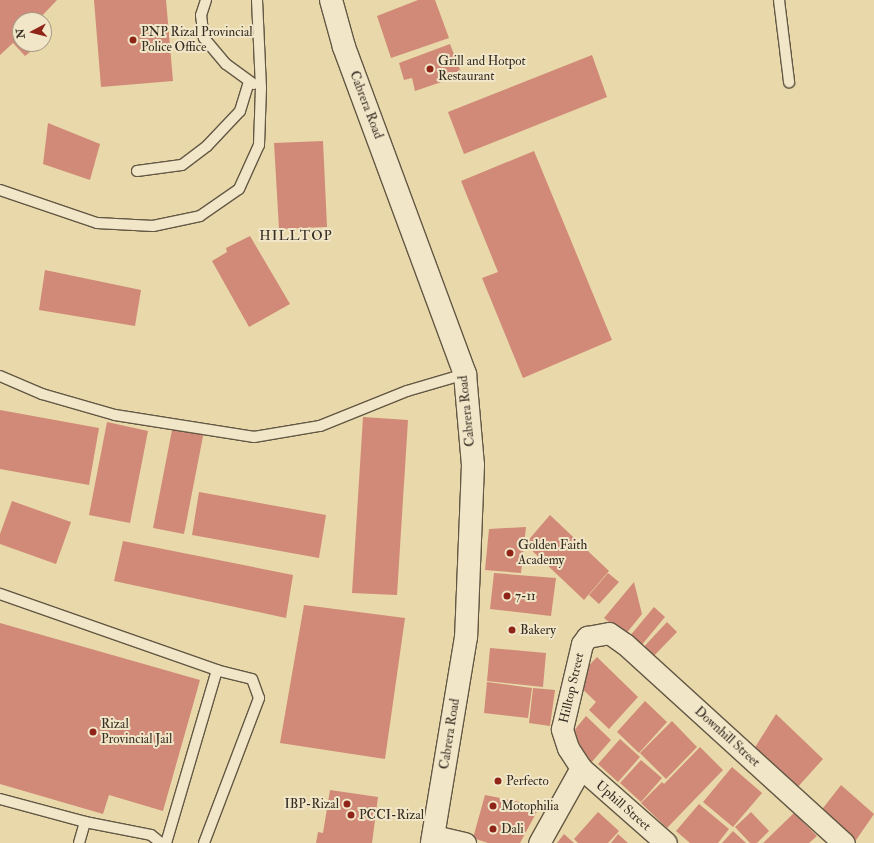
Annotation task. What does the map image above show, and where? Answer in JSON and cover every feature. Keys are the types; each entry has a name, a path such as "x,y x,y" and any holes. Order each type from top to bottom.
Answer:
{"main road":[{"name":"Cabrera Road","path":"331,0 344,47 465,374 473,465 466,637 433,840"}],"street":[{"name":"Hilltop Street","path":"581,768 568,748 562,729 564,712 582,644 587,637 609,633"},
{"name":"Downhill Street","path":"609,633 625,644 844,843"},
{"path":"539,843 581,768"},
{"name":"Uphill Street","path":"581,768 666,843"},
{"path":"433,840 465,843"}],"lane":[{"path":"206,0 201,15 204,38 226,64 261,88"},
{"path":"0,190 97,223 153,226 200,216 239,189 259,145 261,88 257,0"},
{"path":"778,0 789,82"},
{"path":"137,171 182,166 203,150 221,135 240,111 249,81"},
{"path":"0,376 42,394 114,415 254,437 320,426 407,391 465,374"},
{"path":"0,594 217,670 252,679 260,698 204,843"},
{"path":"166,843 217,670"},
{"path":"0,799 85,822 151,835 161,843"},
{"path":"79,843 85,822"}],"building":[{"path":"0,0 57,0 46,12 12,12 12,44 0,55"},
{"name":"PNP Rizal Provincial Police Office","path":"94,0 166,0 173,81 101,87"},
{"path":"418,0 435,0 449,38 391,58 377,16"},
{"name":"Grill and Hotpot Restaurant","path":"450,44 462,75 415,91 412,78 404,80 399,63"},
{"path":"21,52 30,52 25,56"},
{"path":"592,55 607,97 464,154 448,112"},
{"path":"48,123 100,144 90,180 43,164"},
{"path":"323,141 327,227 279,229 274,143"},
{"path":"534,151 612,340 523,378 482,278 498,272 461,181"},
{"path":"250,236 290,304 249,327 212,261 227,252 226,248"},
{"path":"45,270 141,290 135,326 39,310"},
{"path":"0,410 99,428 89,485 0,469"},
{"path":"363,417 408,420 397,595 352,593"},
{"path":"107,422 148,431 130,523 89,515"},
{"path":"173,425 204,431 184,534 153,528"},
{"path":"199,492 326,515 319,558 192,535"},
{"path":"12,501 71,522 56,564 0,544 0,534"},
{"path":"550,515 609,571 584,600 525,544"},
{"path":"526,527 521,573 485,570 489,529"},
{"path":"123,541 293,575 286,618 114,581"},
{"path":"494,573 556,578 551,616 490,609"},
{"path":"608,573 619,582 599,604 589,595"},
{"path":"634,582 642,614 625,635 604,618"},
{"path":"304,605 405,618 385,759 280,743"},
{"path":"654,607 665,617 640,647 629,637"},
{"path":"667,622 677,632 648,662 638,653"},
{"name":"Rizal Provincial Jail","path":"0,623 200,680 163,811 109,795 103,814 0,784"},
{"path":"490,648 546,653 543,687 487,681"},
{"path":"597,657 638,697 609,729 589,710 596,702 574,681"},
{"path":"487,682 532,688 528,718 484,713"},
{"path":"533,688 555,690 550,726 529,723"},
{"path":"645,701 667,722 639,753 617,732"},
{"path":"776,714 823,759 796,789 754,749"},
{"path":"586,716 611,740 590,764 575,750 572,733"},
{"path":"672,721 697,747 666,779 640,753"},
{"path":"620,739 640,757 618,782 598,764"},
{"path":"700,747 723,770 667,828 641,803 662,782 664,784"},
{"path":"641,760 662,778 641,802 620,783"},
{"path":"732,767 762,793 733,827 703,802"},
{"path":"841,785 874,814 854,843 820,812"},
{"name":"PCCI-Rizal","path":"330,790 378,797 372,843 316,843 318,832 323,833"},
{"path":"485,795 540,806 520,843 488,843 473,838"},
{"path":"699,804 729,829 718,843 690,843 676,831"},
{"path":"598,812 619,831 608,843 578,843 574,839"},
{"path":"751,812 769,831 757,843 750,843 735,827"},
{"path":"794,813 817,836 809,843 763,843"},
{"path":"733,831 746,843 722,843"},
{"path":"564,834 574,843 557,843"},
{"path":"618,834 628,843 611,843"}],"place":[{"name":"PNP Rizal Provincial Police Office","path":"133,40"},
{"name":"Grill and Hotpot Restaurant","path":"430,69"},
{"name":"Golden Faith Academy","path":"510,553"},
{"name":"7-11","path":"507,596"},
{"name":"Bakery","path":"512,630"},
{"name":"Rizal Provincial Jail","path":"93,732"},
{"name":"Perfecto","path":"498,781"},
{"name":"IBP-Rizal","path":"347,804"},
{"name":"Motophilia","path":"493,806"},
{"name":"PCCI-Rizal","path":"351,815"},
{"name":"Dali","path":"493,829"}],"district":[{"name":"HILLTOP","path":"296,236"}]}
